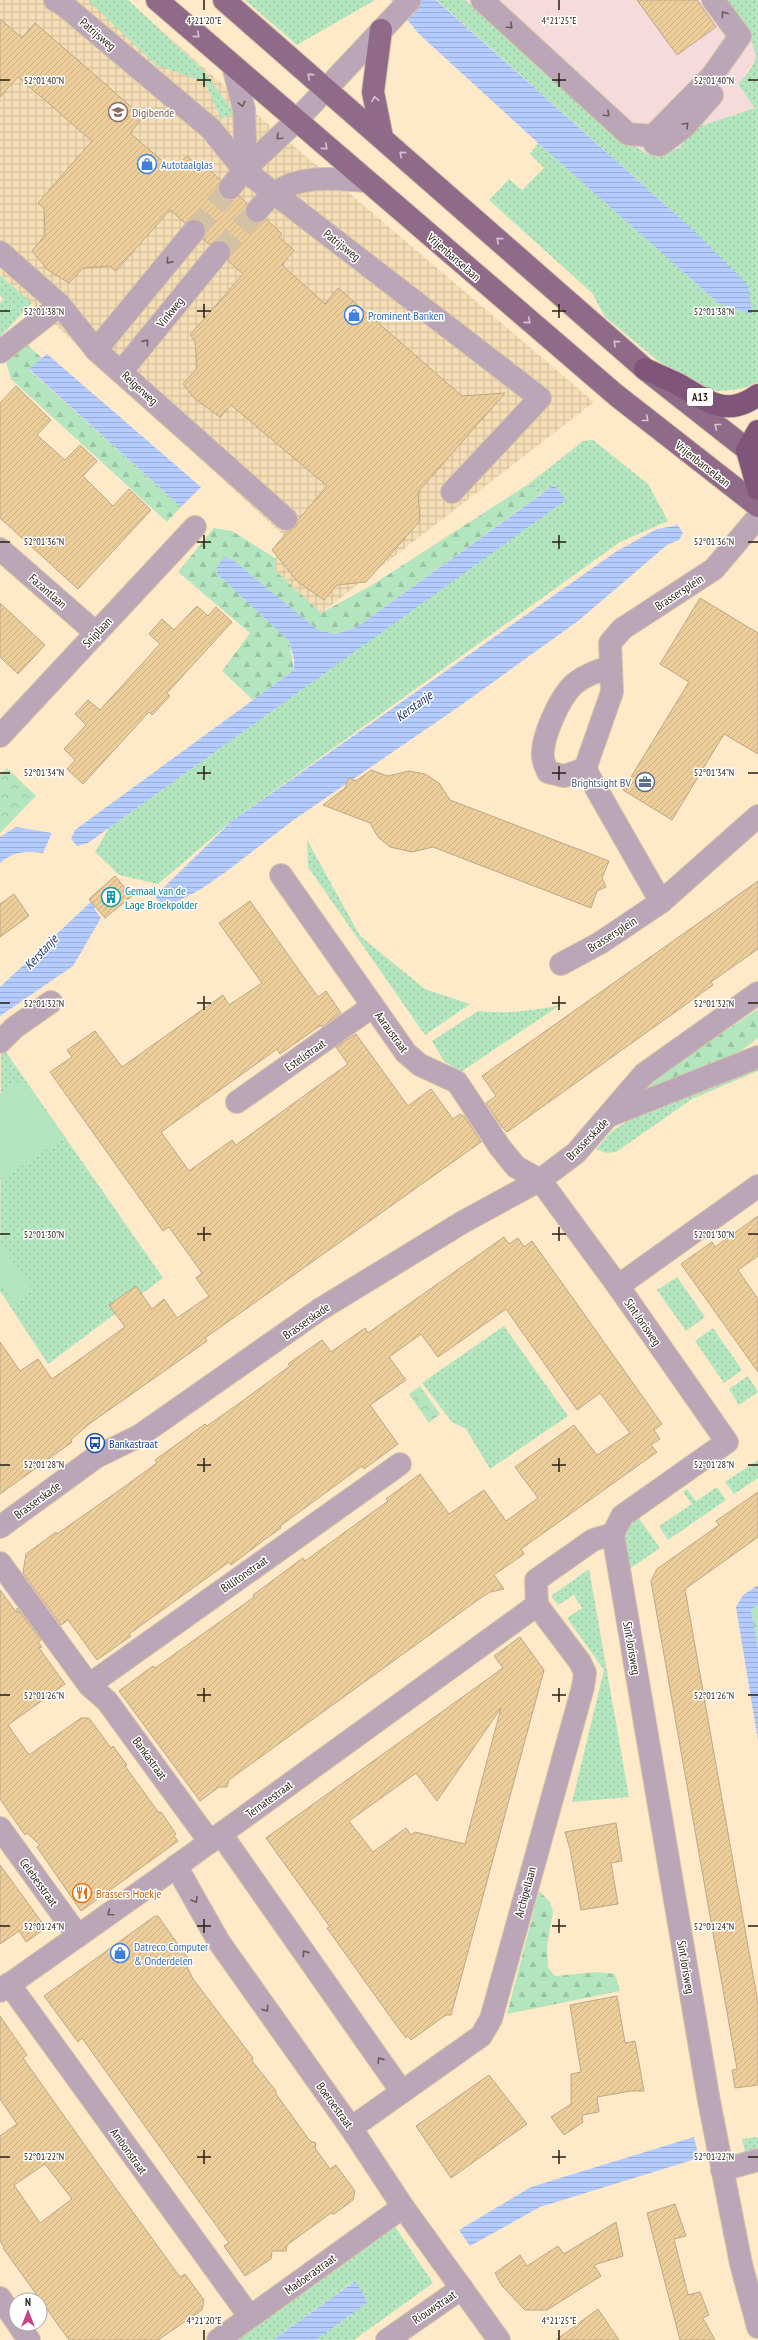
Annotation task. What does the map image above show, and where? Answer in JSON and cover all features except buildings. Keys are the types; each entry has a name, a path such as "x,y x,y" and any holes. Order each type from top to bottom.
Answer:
{"highway":[{"name":"A13","path":"645,369 675,382 709,401 731,407 743,404 758,395"},
{"path":"758,431 753,454 758,489"}],"main road":[{"name":"Vrijenbanselaan","path":"157,0 296,122 616,395 758,506"},
{"path":"224,0 645,369 753,454"},
{"path":"382,137 373,92 385,26"}],"street":[{"name":"Patrijsweg","path":"55,0 65,6 211,129 244,170 540,398 452,492"},
{"path":"230,188 244,170 296,122 410,0"},
{"path":"482,0 628,134 653,136 712,76 740,36 713,0"},
{"path":"233,66 244,109 244,170"},
{"path":"257,211 275,193 299,181 327,178 366,181"},
{"path":"96,350 194,231"},
{"name":"Reigerweg","path":"0,252 60,306 96,350 286,519"},
{"name":"Vinkweg","path":"121,372 219,252"},
{"path":"0,352 60,306"},
{"name":"Brassersplein","path":"585,769 612,692 610,643 622,629 714,569 758,517"},
{"name":"Sniplaan","path":"0,736 195,527"},
{"name":"Fazantlaan","path":"0,549 96,633"},
{"path":"610,667 590,674 573,685 562,701 544,739 543,758 548,772 564,776 585,769 661,902"},
{"name":"Brassersplein","path":"561,964 600,943 661,902 758,816"},
{"name":"Aaraustraat","path":"281,875 406,1053 420,1065 457,1082 499,1146 516,1167 540,1180"},
{"name":"Brasserskade","path":"0,1527 96,1457 139,1436 319,1310 457,1225 540,1180 576,1153 644,1074 758,993"},
{"path":"0,1042 14,1028 51,1002"},
{"name":"Estelístraat","path":"237,1102 373,1006"},
{"name":"Brasserskade","path":"610,1115 758,1057"},
{"name":"Sint Jorisweg","path":"540,1180 618,1286 727,1442 622,1516 613,1534 722,2170 741,2264 758,2327"},
{"path":"618,1286 758,1186"},
{"name":"Billitonstraat","path":"89,1685 400,1464"},
{"path":"537,1605 536,1580 593,1540 613,1534"},
{"name":"Bankastraat","path":"0,1563 89,1685 107,1701 216,1838"},
{"name":"Ternatestraat","path":"5,1988 216,1838 537,1605"},
{"name":"Archipellaan","path":"351,2128 481,2036 491,2019 583,1687 585,1673 580,1662 537,1605"},
{"name":"Celebesstraat","path":"0,1828 78,1936"},
{"path":"216,1838 402,2092"},
{"name":"Boeroestraat","path":"176,1866 219,1942 351,2128 403,2207 499,2340"},
{"name":"Ambonstraat","path":"5,1988 250,2317"},
{"path":"722,2170 758,2160"},
{"name":"Madoerastraat","path":"218,2340 403,2207"},
{"name":"Riouwstraat","path":"386,2340 462,2288"},
{"path":"0,2298 8,2310"}],"shaded area":[{"path":"0,0 127,0 254,112 594,402 321,613 276,571 275,558 288,545 282,534 0,274"},
{"path":"465,0 724,0 747,31 755,48 755,60 738,84 755,108 695,128 679,148 659,154 647,154 630,143"}],"green space":[{"path":"88,0 128,0 203,70 235,114 221,118 205,82 156,65"},
{"path":"245,0 375,0 297,45"},
{"path":"437,0 465,0 630,143 647,154 659,154 679,148 695,128 755,108 738,84 754,63 755,53 753,45 739,20 724,0 758,0 758,382 741,389 719,391 708,390 675,375 605,317 592,293 489,200 509,179 522,190 544,168 530,154 538,143 718,303 752,313 689,226"},
{"path":"0,275 32,303 0,337 0,303 4,299 0,296"},
{"path":"22,340 42,358 29,370 181,507 167,522 11,379 5,357"},
{"path":"593,440 648,484 668,521 620,542 232,821 158,884 119,875 95,852 109,828 565,500 554,485 538,496 530,483 583,441"},
{"path":"530,483 538,496 357,627 335,634 318,630 233,560 224,557 217,574 289,641 294,670 253,700 222,671 250,633 178,572 214,528 232,531 275,558 276,571 321,613 372,585"},
{"path":"7,768 36,796 0,833 0,775"},
{"path":"307,840 360,936 425,989 470,1004 425,1035 308,867"},
{"path":"560,1005 461,1072 444,1061 432,1041 478,1011 519,1011"},
{"path":"758,1009 758,1038 738,1053 646,1089 645,1085"},
{"path":"1,1045 163,1278 48,1364 0,1291"},
{"path":"758,1068 758,1071 692,1099 616,1152 606,1153 596,1149 612,1131 644,1111"},
{"path":"22,1080 65,1137 0,1180 0,1094"},
{"path":"0,1243 32,1289 13,1303 0,1284"},
{"path":"677,1277 705,1317 686,1331 657,1290"},
{"path":"504,1326 568,1416 490,1469 466,1429 452,1422 422,1383"},
{"path":"713,1328 742,1370 724,1383 695,1341"},
{"path":"748,1376 758,1392 739,1405 729,1389"},
{"path":"420,1386 440,1414 429,1423 409,1394"},
{"path":"758,1460 758,1478 734,1494 725,1482"},
{"path":"717,1487 726,1500 668,1540 659,1526 692,1504 683,1492 687,1489 696,1501"},
{"path":"638,1517 660,1548 631,1568 624,1569 623,1547 625,1534 632,1522"},
{"path":"589,1569 629,1797 572,1802 604,1670 567,1618 582,1608 574,1595 558,1605 551,1596"},
{"path":"758,1605 758,1648 751,1610"},
{"path":"539,1891 550,1902 553,1912 547,1946 548,1967 555,1976 597,1972 615,1974 620,1991 507,2014"},
{"path":"758,2137 758,2150 745,2153 742,2139"},
{"path":"392,2222 433,2283 354,2340 316,2340 368,2302 354,2281 273,2340 226,2340"}],"water":[{"path":"391,0 436,0 689,226 748,285 752,314 718,303 538,143 419,34"},
{"path":"47,354 201,487 181,507 29,369"},
{"path":"554,485 566,500 88,843 77,846 71,839 75,830 294,670 294,659 289,641 217,574 217,567 224,557 233,560 318,630 335,634 357,627"},
{"name":"Kerstanje","path":"677,524 683,533 679,540 667,545 578,621 457,708 295,819 227,871 201,889 163,909 155,896 232,821 617,551 657,529 675,526"},
{"path":"16,827 52,833 43,853 31,852 15,854 0,863 0,837"},
{"name":"Kerstanje","path":"93,900 95,910 101,918 73,966 0,1016 0,987"},
{"path":"758,1585 758,1605 751,1610 758,1648 758,1741 736,1607 743,1595"},
{"path":"694,2137 699,2158 540,2207 470,2246 459,2230 531,2187"},
{"path":"355,2281 368,2302 316,2340 273,2340"}],"tunnel":[{"path":"194,231 230,188"},
{"path":"219,252 257,211"}],"place":[{"name":"Digibende","path":"118,112"},
{"name":"Autotaalglas","path":"147,164"},
{"name":"Prominent Banken","path":"354,315"},
{"name":"Brightsight BV","path":"645,782"},
{"name":"Gemaal van de Lage Broekpolder","path":"111,897"},
{"name":"Bankastraat","path":"95,1443"},
{"name":"Brassers Hoekje","path":"82,1893"},
{"name":"Datreco Computer & Onderdelen","path":"120,1953"}]}
